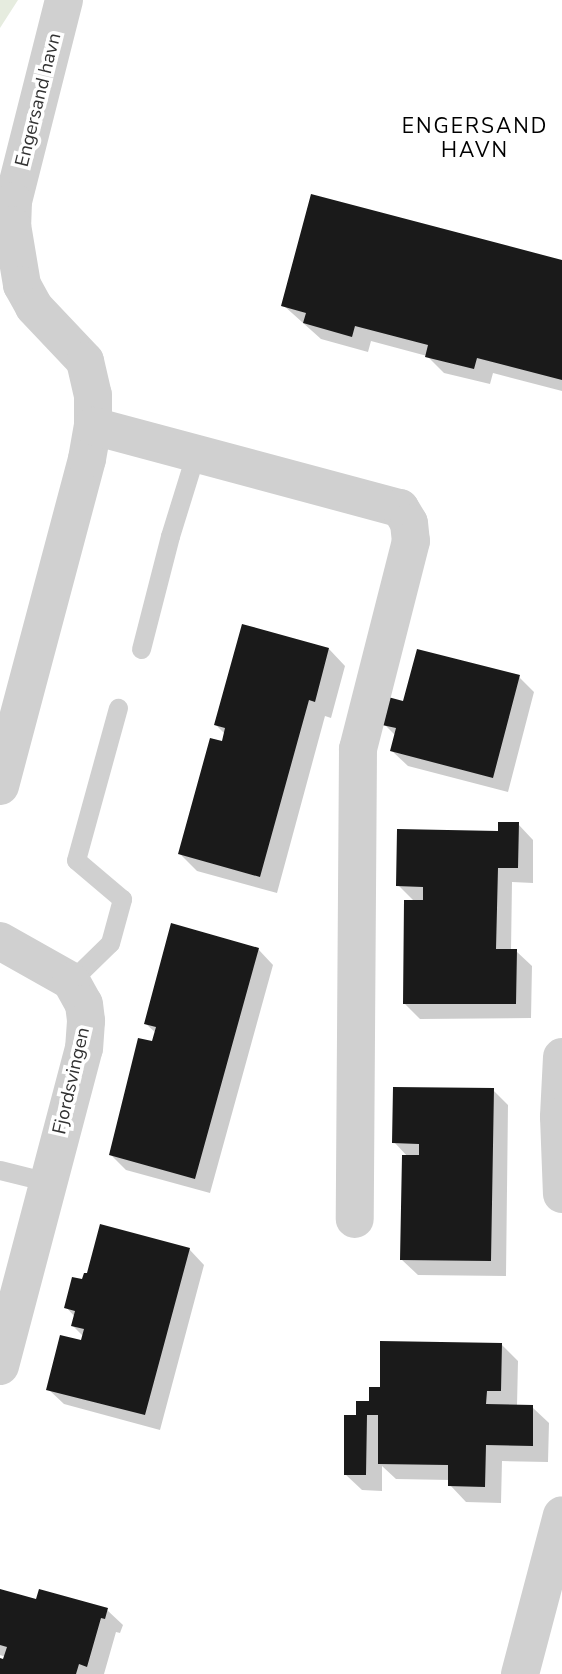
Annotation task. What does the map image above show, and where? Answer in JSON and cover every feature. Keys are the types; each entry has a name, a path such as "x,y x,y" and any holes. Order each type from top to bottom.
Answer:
{"street":[{"name":"Engersand havn","path":"0,786 5,738 88,458 93,426 93,395 85,361 34,307 22,285 12,225 13,201 65,0"},
{"path":"93,426 392,504 407,516 411,541 358,749 355,1219"},
{"path":"0,941 71,981"},
{"name":"Fjordsvingen","path":"0,1366 84,1048 84,1004 71,981"},
{"path":"562,1057 559,1117 562,1194"},
{"path":"520,1674 562,1515"}],"lane":[{"path":"141,649 170,536 196,452"},
{"path":"71,981 110,943 122,899 76,860 118,708"},
{"path":"0,1170 48,1182"}],"shaded area":[{"path":"0,0 18,0 0,28"}],"building":[{"path":"311,194 562,260 562,380 477,358 474,369 425,357 428,345 355,326 352,337 303,323 306,313 281,306"},
{"path":"242,624 329,648 315,702 309,700 260,877 178,854 210,738 222,741 225,728 214,725"},
{"path":"417,649 520,675 493,778 390,751 396,728 382,725 388,697 403,701"},
{"path":"498,822 519,822 518,868 498,868 496,949 517,949 516,1004 403,1004 404,900 423,900 423,887 396,886 397,829 498,831"},
{"path":"171,923 259,948 195,1179 109,1155 138,1038 152,1041 156,1027 144,1024"},
{"path":"393,1087 494,1088 491,1261 400,1260 402,1155 419,1155 419,1144 392,1143"},
{"path":"100,1224 190,1248 145,1415 46,1390 60,1335 81,1340 84,1329 71,1326 75,1311 64,1308 72,1277 82,1279 84,1273 87,1273"},
{"path":"380,1341 502,1343 501,1391 487,1391 486,1404 533,1405 533,1446 486,1445 485,1487 448,1486 448,1465 378,1464 378,1415 367,1415 366,1475 344,1475 344,1415 356,1415 356,1401 369,1401 369,1387 380,1387"},
{"path":"0,1589 36,1599 39,1589 108,1608 105,1619 101,1618 87,1667 79,1664 76,1674 0,1674 0,1658 3,1659 7,1647 0,1645"}],"district":[{"name":"ENGERSAND HAVN","path":"475,138"}]}
